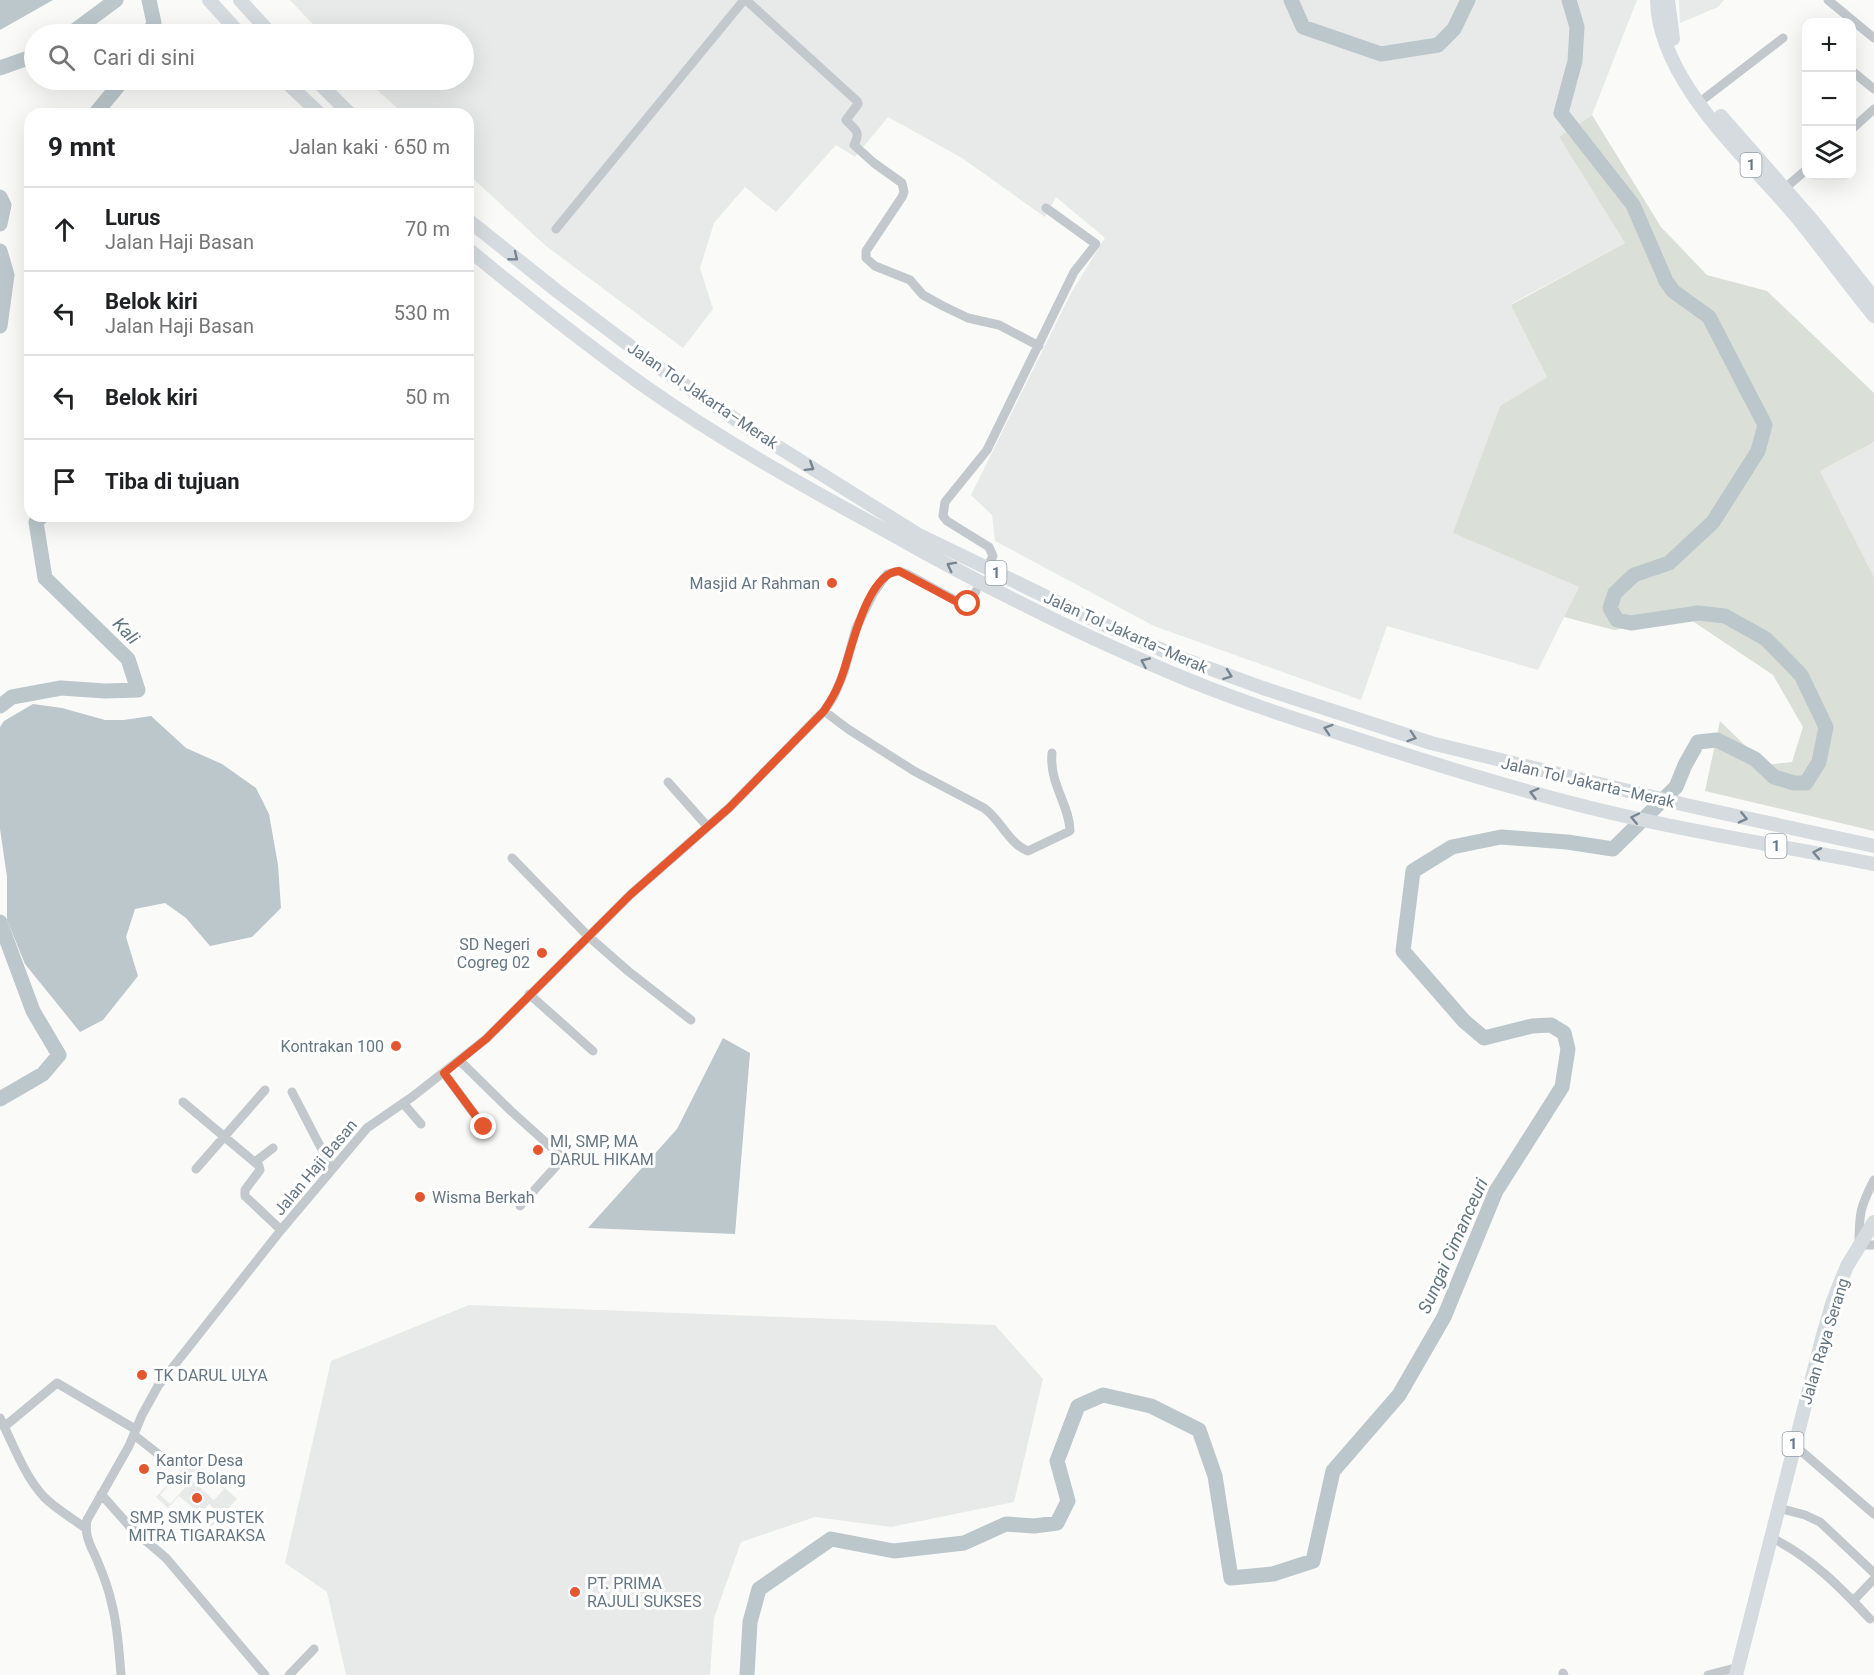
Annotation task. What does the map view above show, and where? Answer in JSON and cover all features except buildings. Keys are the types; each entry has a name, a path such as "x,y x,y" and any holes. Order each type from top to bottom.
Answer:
{"highway":[{"path":"209,0 231,24"},
{"path":"240,0 262,24"},
{"name":"1","path":"1657,0 1667,50 1688,88 1728,139 1852,280 1874,298"},
{"name":"1","path":"1668,0 1670,28 1675,47 1691,81 1813,221 1874,316"},
{"path":"295,90 314,108"},
{"path":"326,90 344,108"},
{"name":"Jalan Tol Jakarta–Merak","path":"474,225 654,364 745,426 926,538 1096,621 1178,657 1263,688 1431,743 1686,805 1874,846"},
{"name":"Jalan Tol Jakarta–Merak","path":"474,254 548,315 623,370 731,443 808,490 1085,635 1169,672 1254,705 1419,759 1591,808 1874,864"},
{"name":"Jalan Raya Serang","path":"1738,1671 1793,1444 1833,1301 1847,1266 1874,1222"}],"street":[{"path":"556,229 745,0 857,101 858,104 846,120 858,133 854,145 902,183 904,192 902,198 866,250 866,258 875,266 909,280 923,295 943,306 968,318 999,325 1039,345"},
{"path":"1828,0 1874,38"},
{"path":"1705,98 1783,38"},
{"path":"1852,72 1874,88"},
{"path":"1854,126 1874,109"},
{"path":"1785,189 1802,174"},
{"path":"990,564 993,556 989,547 950,524 943,516 943,510 951,493 987,450 1074,272 1096,244 1047,208"},
{"name":"Jalan Haji Basan","path":"85,1528 87,1520 158,1386 332,1169 373,1123 444,1073 486,1039 630,895 729,808 824,711 834,696 844,672 856,628 873,594 887,574 899,571 907,574 964,605 968,604 976,591"},
{"path":"824,711 914,771 993,814 1014,842 1020,848 1028,851 1070,831 1054,780 1052,753"},
{"path":"668,782 707,826"},
{"path":"512,858 588,936 628,971 691,1020"},
{"path":"529,994 592,1051"},
{"path":"460,1061 561,1156 558,1164 520,1206"},
{"path":"444,1073 484,1127"},
{"path":"196,1169 265,1090"},
{"path":"292,1092 332,1169"},
{"path":"183,1102 259,1166 260,1170 245,1190 245,1196 281,1230"},
{"path":"402,1103 421,1124"},
{"path":"255,1162 273,1148"},
{"path":"1874,1180 1859,1217 1859,1245 1874,1245"},
{"path":"121,1675 117,1624 112,1602 98,1561 87,1539 85,1528 43,1495 32,1481 2,1423 57,1383 135,1432 162,1457"},
{"path":"1793,1444 1874,1514"},
{"path":"101,1494 132,1529 166,1557 265,1675"},
{"path":"1779,1508 1820,1522 1874,1573"},
{"path":"1772,1538 1802,1555 1870,1619"},
{"path":"1853,1601 1874,1579"},
{"path":"289,1675 314,1649"},
{"path":"1708,1675 1738,1671"}],"shaded area":[{"path":"0,0 53,0 0,30"},
{"path":"290,0 1637,0 1592,115 1559,137 1625,243 1511,304 1547,377 1500,406 1454,533 1579,587 1538,670 1387,626 1361,700 1154,626 995,541 992,515 971,495 1071,293 1105,238 1056,197 1045,217 962,158 888,117 855,157 836,145 776,212 745,187 714,223 700,268 713,309 683,348 546,246 474,180 474,108 397,108 377,90 474,90 474,24 313,24"},
{"path":"1679,0 1724,0 1718,7 1680,23"},
{"path":"1592,115 1661,227 1707,275 1767,291 1874,393 1874,442 1820,471 1874,577 1874,831 1705,791 1720,721 1765,765 1792,762 1803,727 1773,675 1688,618 1614,630 1564,617 1579,587 1453,533 1500,406 1547,377 1511,305 1625,243 1559,137"},
{"path":"1874,442 1874,577 1820,471"},
{"path":"33,704 62,708 105,720 151,716 186,748 222,764 256,788 269,814 278,865 281,908 252,937 210,946 186,918 165,903 135,909 126,937 138,976 103,1020 80,1032 25,964 7,920 7,877 0,829 0,727 4,721"},
{"path":"723,1038 750,1053 735,1234 588,1228 677,1129"},
{"path":"469,1305 995,1325 1043,1379 1014,1502 891,1527 815,1517 741,1542 714,1618 710,1675 346,1675 327,1592 285,1563 331,1361"},
{"name":"SMP, SMK PUSTEK MITRA TIGARAKSA","path":"192,1458 237,1499 201,1538 169,1509 188,1525 199,1513 179,1496 168,1508 156,1497","holes":["199,1467 224,1489 214,1500 189,1478","181,1472 191,1481 170,1504 160,1495","209,1504 220,1514 205,1530 195,1520"]}],"waterway":[{"path":"84,24 116,0"},
{"name":"Kali","path":"149,0 153,24"},
{"name":"Sungai Cimanceuri","path":"1291,0 1303,27 1381,54 1438,45 1454,29 1468,0"},
{"name":"Sungai Cimanceuri","path":"747,1675 750,1622 759,1589 831,1539 894,1551 964,1543 1006,1524 1034,1526 1057,1523 1068,1501 1057,1461 1078,1406 1103,1395 1151,1406 1199,1430 1215,1476 1231,1578 1273,1574 1313,1561 1333,1471 1399,1395 1444,1317 1496,1191 1562,1087 1568,1049 1564,1033 1551,1025 1532,1026 1484,1038 1464,1021 1403,951 1413,871 1452,847 1501,837 1567,842 1613,849 1676,787 1698,742 1717,740 1755,759 1774,777 1794,783 1806,783 1819,762 1826,727 1801,675 1766,639 1725,616 1698,613 1631,623 1617,620 1610,608 1615,593 1634,575 1669,563 1713,522 1758,451 1765,425 1709,317 1673,291 1666,281 1633,205 1561,113 1575,61 1577,27 1569,0"},
{"path":"0,68 24,60"},
{"name":"Kali","path":"100,108 115,90"},
{"path":"0,197 4,205 0,224"},
{"path":"0,251 7,275 0,326"},
{"name":"Kali","path":"0,706 12,697 61,688 105,691 138,690 128,659 45,578 36,522"},
{"name":"Kali","path":"0,922 33,1011 59,1055 43,1074 0,1099"}],"place":[{"name":"Masjid Ar Rahman","path":"832,583"},
{"name":"SD Negeri Cogreg 02","path":"542,953"},
{"name":"Kontrakan 100","path":"396,1046"},
{"name":"MI, SMP, MA DARUL HIKAM","path":"538,1150"},
{"name":"Wisma Berkah","path":"420,1197"},
{"name":"TK DARUL ULYA","path":"142,1375"},
{"name":"Kantor Desa Pasir Bolang","path":"144,1469"},
{"name":"SMP, SMK PUSTEK MITRA TIGARAKSA","path":"197,1498"},
{"name":"PT. PRIMA RAJULI SUKSES","path":"575,1592"}],"route":[{"path":"484,1127 444,1073 486,1039 630,895 729,808 824,711 834,696 844,672 856,628 873,594 887,574 899,571 959,603 968,604"}]}
